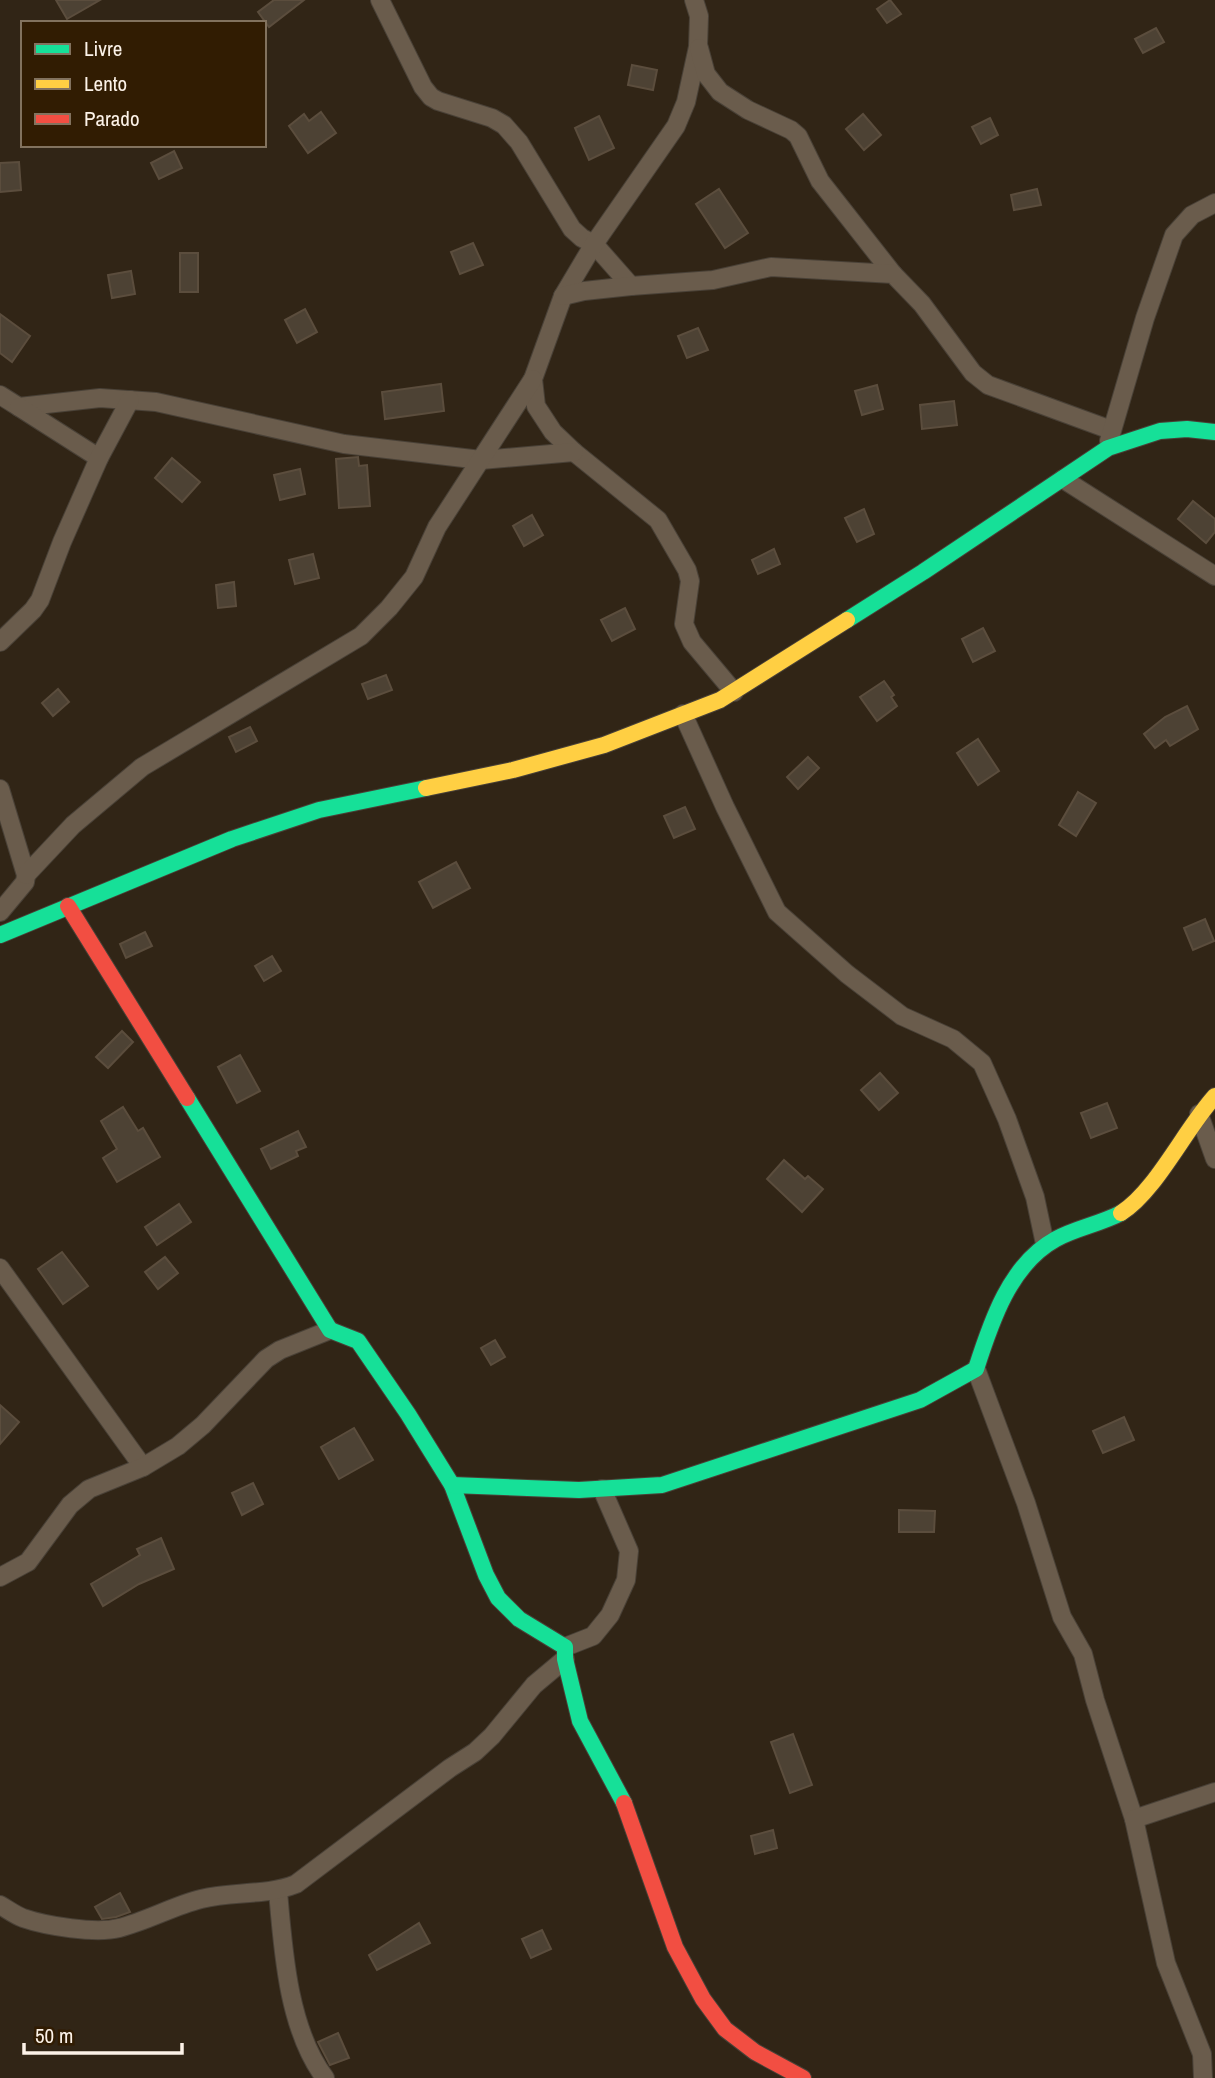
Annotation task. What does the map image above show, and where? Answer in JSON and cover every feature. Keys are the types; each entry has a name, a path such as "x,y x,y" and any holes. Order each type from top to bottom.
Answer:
{"street":[{"path":"380,0 423,88 431,97 492,118 504,125 519,142 572,229 594,244 631,286"},
{"path":"26,875 73,825 142,767 361,636 389,608 414,577 437,527 533,379 563,296 594,244 676,126 686,102 698,47 699,16 694,0"},
{"path":"698,47 706,74 720,92 798,136 820,181 893,274 922,304 973,373 988,385 1109,439 1130,439 1166,429 1215,432"},
{"path":"0,935 232,839 319,810 513,770 604,745 720,700 734,692 1063,479 1109,439 1145,318 1174,235 1192,215 1215,203"},
{"path":"563,296 584,291 713,280 771,267 893,274"},
{"path":"533,379 536,406 553,432 658,520 687,570 690,581 684,624 692,642 734,692"},
{"path":"0,395 99,458"},
{"path":"19,407 100,398 156,402 344,444 481,460 574,452"},
{"path":"0,642 40,600 99,458 130,400"},
{"path":"1063,479 1215,576"},
{"path":"683,714 777,912 847,974 902,1016 953,1040 982,1063 1007,1119 1035,1198 1045,1244"},
{"path":"0,789 26,875 25,882 0,912"},
{"path":"68,906 330,1330 358,1341 408,1414 452,1485 486,1576 498,1598 519,1619 565,1653 580,1721 623,1801 674,1947 703,1999 725,2029 755,2052 803,2078"},
{"path":"1203,2078 1202,2054 1166,1963 1134,1819 1094,1700 1083,1654 1062,1617 1026,1503 976,1369 987,1332 1032,1255 1045,1244 1062,1236 1086,1229 1130,1209 1141,1198 1215,1096"},
{"path":"1199,1115 1215,1159"},
{"path":"0,1268 143,1467"},
{"path":"0,1577 28,1562 70,1505 89,1489 143,1467 178,1446 203,1425 266,1359 280,1350 330,1330"},
{"path":"452,1485 579,1490 662,1485 920,1400 976,1369"},
{"path":"0,1905 23,1918 62,1926 105,1930 120,1928 201,1899 239,1892 278,1891 296,1884 475,1752 565,1653 593,1636 610,1615 626,1580 629,1550 602,1489"},
{"path":"1134,1819 1215,1792"},
{"path":"278,1891 285,1970 303,2039 325,2078"}],"building":[{"path":"56,0 100,0 67,19"},
{"path":"274,0 304,0 269,27 258,12"},
{"path":"890,0 901,14 887,23 877,9"},
{"path":"1156,28 1164,42 1143,53 1135,39"},
{"path":"632,65 657,70 653,90 628,85"},
{"path":"321,112 336,133 308,153 289,126 304,114 309,121"},
{"path":"863,114 881,135 864,150 846,129"},
{"path":"599,116 614,148 589,160 575,128"},
{"path":"990,118 998,135 981,144 972,127"},
{"path":"174,151 182,168 159,179 151,163"},
{"path":"19,162 21,190 0,192 0,163"},
{"path":"719,189 748,233 725,248 696,204"},
{"path":"1037,189 1041,205 1014,210 1011,195"},
{"path":"473,243 483,265 460,274 451,252"},
{"path":"180,253 198,253 198,292 180,292"},
{"path":"131,271 135,294 112,298 108,275"},
{"path":"305,309 317,332 297,343 285,320"},
{"path":"0,314 30,336 12,362 0,353"},
{"path":"698,328 708,350 687,358 678,336"},
{"path":"441,384 444,411 385,419 382,392"},
{"path":"877,385 883,409 862,415 855,391"},
{"path":"954,401 957,425 922,429 920,405"},
{"path":"358,457 359,466 367,465 370,506 339,508 336,459"},
{"path":"172,458 200,482 182,502 155,478"},
{"path":"300,469 305,494 280,500 274,475"},
{"path":"1193,501 1215,519 1215,532 1206,543 1178,519"},
{"path":"864,509 874,534 857,542 845,518"},
{"path":"532,515 543,535 524,546 513,526"},
{"path":"774,549 780,564 758,574 752,560"},
{"path":"313,554 319,578 295,584 289,560"},
{"path":"234,582 236,606 218,608 216,585"},
{"path":"625,608 635,629 612,641 601,620"},
{"path":"983,628 995,651 973,662 962,639"},
{"path":"386,675 392,690 368,699 362,684"},
{"path":"884,681 894,695 891,697 897,706 877,721 860,697"},
{"path":"58,689 69,702 53,716 42,703"},
{"path":"1187,706 1198,729 1170,746 1166,740 1155,748 1144,734 1165,717"},
{"path":"250,727 257,741 236,752 229,737"},
{"path":"978,739 999,771 978,785 957,753"},
{"path":"808,757 819,768 798,789 787,777"},
{"path":"1078,792 1096,803 1076,836 1059,825"},
{"path":"685,807 695,829 674,838 664,816"},
{"path":"456,862 470,888 433,908 419,882"},
{"path":"1205,919 1214,941 1193,950 1184,928"},
{"path":"145,932 152,946 126,958 120,944"},
{"path":"272,956 281,971 264,981 255,966"},
{"path":"122,1031 133,1042 108,1068 96,1057"},
{"path":"240,1055 260,1091 237,1103 218,1067"},
{"path":"880,1073 898,1093 879,1110 861,1090"},
{"path":"1107,1103 1117,1128 1091,1138 1081,1113"},
{"path":"123,1107 138,1131 143,1128 160,1157 117,1182 103,1158 117,1149 101,1121"},
{"path":"298,1131 306,1147 296,1151 298,1156 271,1169 261,1149"},
{"path":"784,1160 805,1179 808,1176 823,1189 802,1212 767,1179"},
{"path":"179,1204 191,1222 157,1245 145,1227"},
{"path":"62,1252 88,1286 63,1304 38,1269"},
{"path":"165,1257 178,1273 158,1289 145,1272"},
{"path":"495,1340 505,1357 491,1365 481,1348"},
{"path":"0,1405 19,1422 0,1444"},
{"path":"1124,1417 1134,1440 1103,1453 1093,1431"},
{"path":"354,1428 373,1460 339,1479 321,1447"},
{"path":"253,1483 263,1504 242,1515 232,1493"},
{"path":"899,1510 935,1511 934,1532 899,1532"},
{"path":"161,1538 174,1569 139,1584 103,1606 91,1584 140,1555 137,1549"},
{"path":"793,1734 812,1785 790,1793 771,1742"},
{"path":"773,1830 777,1848 755,1854 751,1836"},
{"path":"120,1893 130,1912 102,1919 95,1907"},
{"path":"419,1923 430,1943 377,1970 369,1955"},
{"path":"542,1930 551,1949 531,1958 522,1939"},
{"path":"338,2033 349,2058 330,2065 318,2042"}],"traffic: fast":[{"path":"847,620 1108,448 1160,431 1187,429 1215,432"},
{"path":"0,935 232,839 319,810 426,788"},
{"path":"187,1098 330,1330 358,1341 408,1414 452,1485 486,1575 498,1598 519,1619 565,1647 565,1659 580,1721 624,1803"},
{"path":"452,1485 579,1490 662,1485 920,1400 976,1369 1004,1296 1026,1263 1056,1239 1121,1213"}],"traffic: slow":[{"path":"426,788 513,770 604,745 720,700 847,620"},
{"path":"1121,1213 1146,1190 1215,1096"}],"traffic: jam":[{"path":"68,906 187,1098"},
{"path":"624,1803 675,1947 703,1999 725,2029 755,2052 803,2078"}]}
